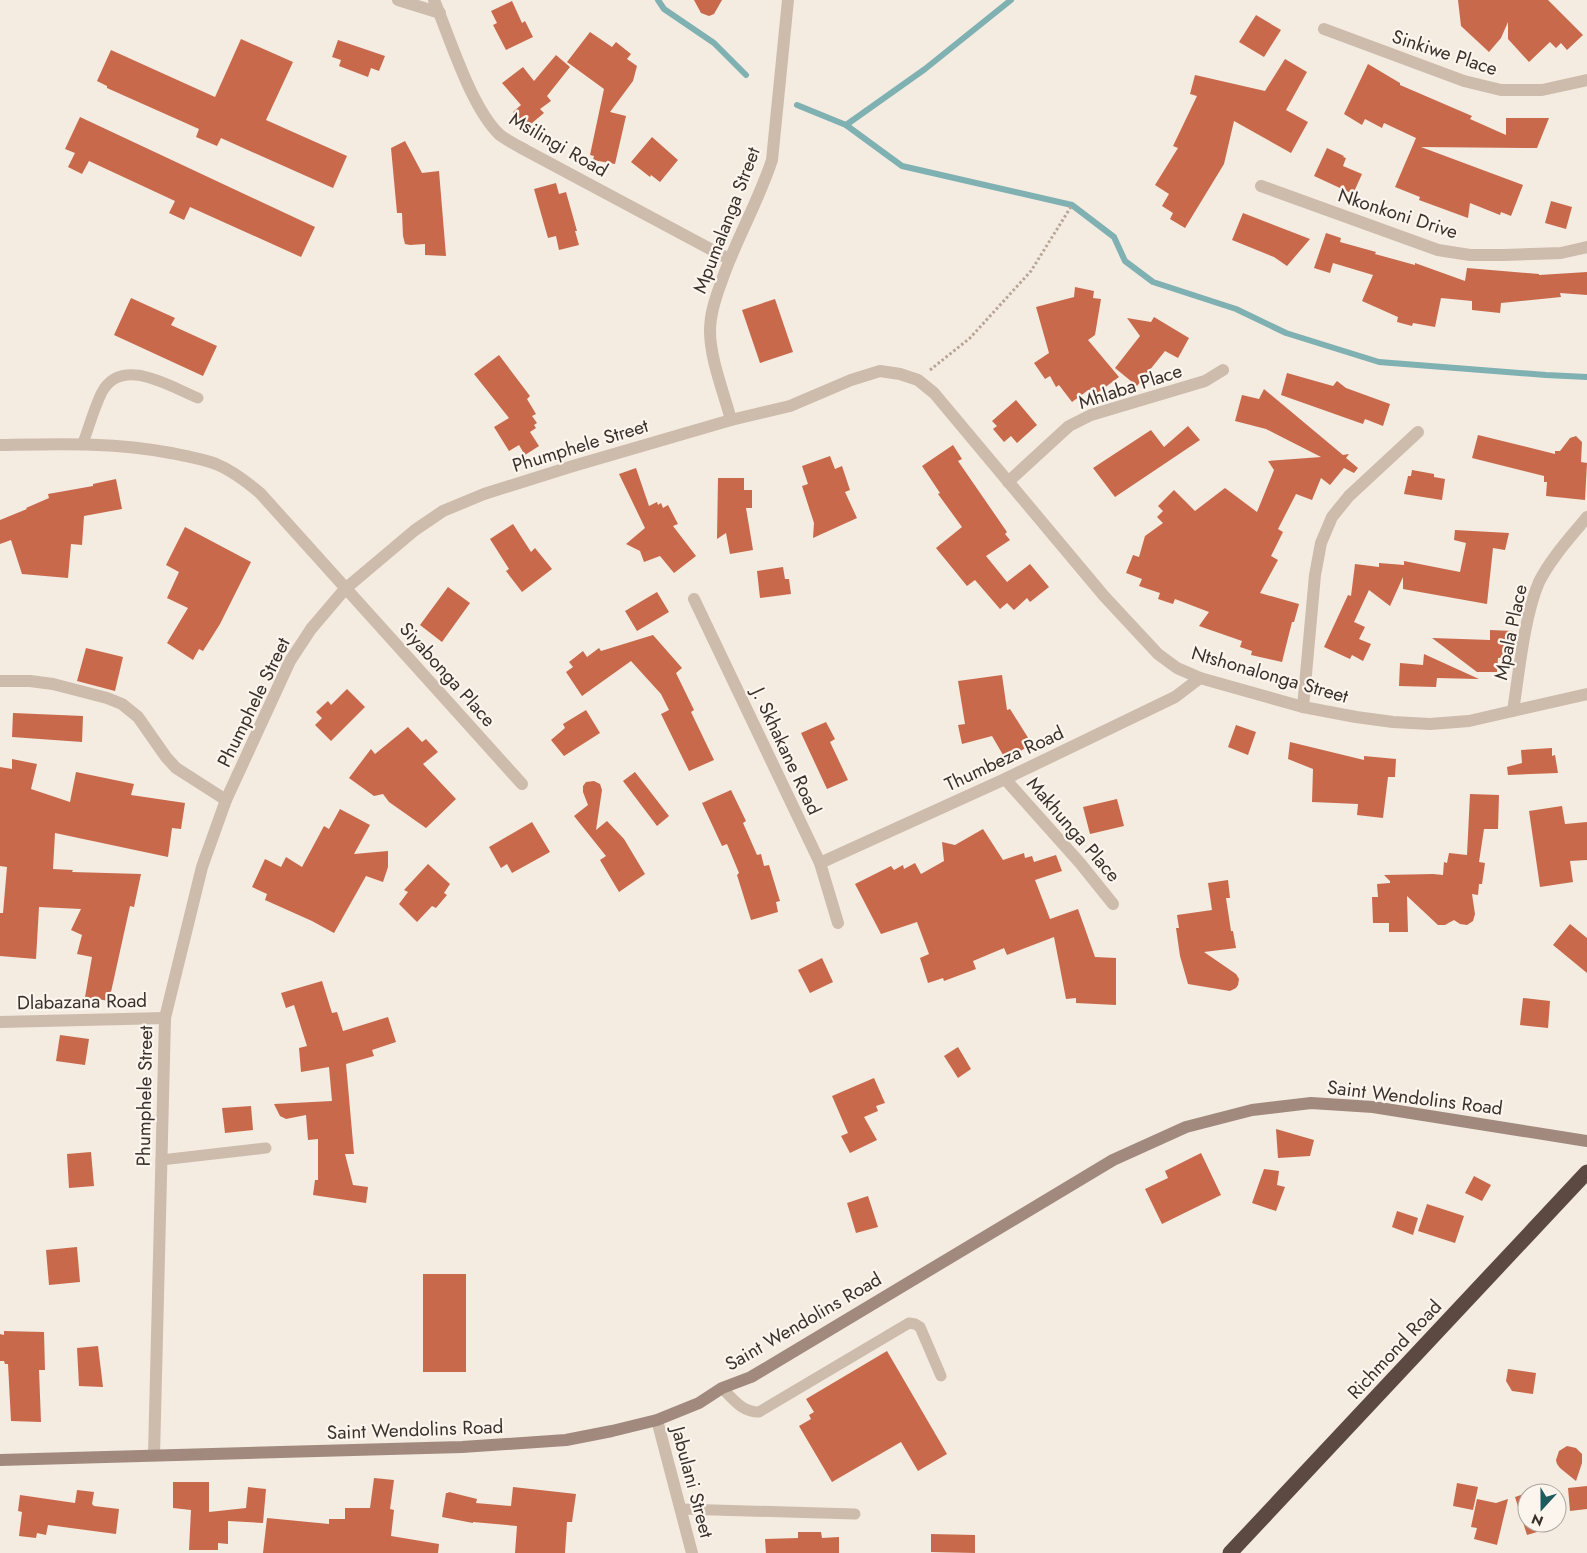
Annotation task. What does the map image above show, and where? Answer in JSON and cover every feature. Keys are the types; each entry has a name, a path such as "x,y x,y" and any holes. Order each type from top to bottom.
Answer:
{"highway":[{"name":"Richmond Road","path":"1230,1553 1587,1172"}],"street":[{"path":"398,0 440,14"},
{"name":"Msilingi Road","path":"434,0 470,88 488,121 502,136 729,259"},
{"name":"Mpumalanga Street","path":"731,420 713,355 710,334 711,314 729,259 767,176 772,160 788,0"},
{"name":"Sinkiwe Place","path":"1324,29 1464,81 1501,90 1542,90 1587,80"},
{"name":"Nkonkoni Drive","path":"1261,186 1438,250 1470,255 1561,254 1587,247"},
{"name":"Mhlaba Place","path":"1008,482 1069,426 1091,415 1205,381 1223,370"},
{"name":"Phumphele Street","path":"154,1455 164,1018 202,867 226,800 290,661 311,629 345,589 415,530 443,511 492,491 573,466 731,420 790,406 852,380 880,371 900,374 918,380"},
{"name":"Ntshonalonga Street","path":"918,380 934,393 1104,596 1158,654 1176,668 1200,678 1303,707 1356,718 1393,722 1430,724 1469,721 1587,694"},
{"path":"1303,707 1315,575 1321,543 1332,517 1349,496 1418,432"},
{"name":"Siyabonga Place","path":"0,445 84,443 139,447 187,456 216,464 243,478 260,493 522,784"},
{"name":"Mpala Place","path":"1513,711 1530,612 1539,583 1554,558 1587,517"},
{"name":"J. Skhakane Road","path":"694,599 820,863 838,923"},
{"name":"Thumbeza Road","path":"820,863 1005,779 1175,697 1200,678"},
{"path":"0,681 30,681 53,684 107,698 122,704 138,717 176,768 226,800"},
{"name":"Makhunga Place","path":"1005,779 1080,863 1113,904"},
{"name":"Dlabazana Road","path":"0,1022 164,1018"},
{"name":"Saint Wendolins Road","path":"0,1460 462,1447 566,1440 612,1432 657,1420 699,1403 722,1388 751,1377 1113,1160 1186,1127 1252,1110 1311,1102 1372,1107 1587,1140"},
{"name":"Jabulani Street","path":"657,1420 692,1553"}],"lane":[{"path":"84,443 102,391 117,376 136,374 198,398"},
{"path":"161,1160 266,1148"},
{"path":"722,1388 741,1408 749,1412 759,1412 909,1323 920,1327 941,1376"},
{"path":"681,1509 855,1514"}],"path":[{"path":"918,380 970,338 1031,271 1072,205"}],"building":[{"path":"694,0 722,0 714,14 709,16 701,13"},
{"path":"1458,0 1548,0 1583,35 1567,50 1561,43 1556,48 1550,42 1529,62 1508,39 1508,22 1501,38 1489,52 1461,26"},
{"path":"512,1 522,23 525,21 533,37 506,50 493,25 497,23 491,11"},
{"path":"1256,15 1281,30 1264,57 1239,42"},
{"path":"590,32 612,47 616,42 631,54 627,59 637,66 633,81 610,112 626,116 615,164 593,160 594,156 590,155 604,89 567,62"},
{"path":"241,39 293,62 266,120 347,156 333,188 221,138 217,146 196,137 199,129 107,88 107,86 97,81 111,50 215,97"},
{"path":"338,40 385,56 379,71 371,68 368,77 339,66 341,60 332,57"},
{"path":"556,55 570,67 547,96 551,101 540,109 544,113 526,128 513,112 521,105 502,83 523,67 534,81"},
{"path":"1285,59 1307,72 1286,110 1308,122 1291,153 1234,121 1224,164 1185,228 1170,219 1173,213 1162,206 1169,194 1155,185 1178,148 1173,146 1197,96 1190,94 1195,75 1265,91"},
{"path":"1368,64 1400,83 1400,85 1472,116 1470,119 1506,135 1506,118 1549,118 1537,148 1421,147 1523,185 1511,216 1501,212 1500,215 1470,203 1468,218 1419,200 1420,197 1395,187 1416,138 1384,123 1382,128 1365,119 1362,125 1344,114"},
{"path":"80,117 315,227 301,257 190,207 184,220 169,213 175,201 89,161 82,174 68,167 75,153 65,149"},
{"path":"652,137 678,160 660,182 651,175 650,177 631,162"},
{"path":"405,141 422,173 439,171 446,256 425,255 425,244 405,244 402,213 397,213 391,148"},
{"path":"1327,148 1346,158 1343,166 1362,174 1353,194 1314,176"},
{"path":"556,183 559,194 566,192 579,245 559,250 556,236 548,238 534,189"},
{"path":"1551,201 1572,207 1566,229 1545,223"},
{"path":"1243,213 1310,239 1287,266 1274,257 1232,240"},
{"path":"1326,233 1341,238 1340,242 1376,252 1375,254 1415,265 1415,263 1465,281 1467,268 1539,275 1587,272 1587,295 1560,293 1561,297 1501,303 1500,313 1472,310 1472,301 1441,298 1435,327 1413,323 1412,326 1397,322 1398,317 1362,301 1373,275 1333,263 1330,273 1314,268"},
{"path":"1075,287 1094,291 1093,298 1101,299 1095,335 1088,340 1119,377 1092,397 1087,391 1072,402 1059,385 1056,387 1050,376 1045,379 1034,363 1049,353 1036,307 1074,297"},
{"path":"131,298 175,318 171,325 217,346 203,376 114,335"},
{"path":"775,299 793,352 760,363 742,310"},
{"path":"1154,317 1189,338 1178,358 1165,351 1137,386 1115,368 1140,336 1127,318 1151,322"},
{"path":"499,355 530,396 527,399 536,414 532,416 537,423 534,425 536,428 530,432 539,446 525,455 519,445 509,451 494,427 509,418 474,374"},
{"path":"1287,373 1333,386 1337,381 1346,388 1390,404 1383,426 1365,419 1363,424 1281,395"},
{"path":"1264,389 1343,455 1349,454 1346,458 1358,468 1354,473 1344,468 1330,485 1321,478 1312,500 1296,494 1278,529 1283,532 1271,556 1278,560 1260,593 1299,604 1294,622 1292,622 1282,662 1251,655 1252,651 1240,647 1242,641 1199,626 1209,612 1175,599 1173,604 1158,599 1160,593 1139,586 1142,579 1126,573 1133,555 1139,557 1145,536 1163,523 1157,517 1163,511 1158,506 1174,490 1195,511 1225,488 1257,512 1274,470 1268,461 1321,457 1266,429 1235,421 1242,395 1259,399"},
{"path":"1016,400 1037,425 1017,443 1011,436 1004,442 993,429 997,426 992,421"},
{"path":"1188,426 1200,440 1115,497 1093,468 1151,430 1164,447"},
{"path":"1478,435 1555,454 1555,451 1560,451 1570,438 1576,436 1582,442 1581,462 1587,463 1585,500 1546,496 1547,482 1544,482 1544,476 1472,458"},
{"path":"953,445 962,459 958,461 1007,532 1005,534 1010,540 986,556 1007,582 1030,564 1049,587 1030,602 1027,598 1014,610 1007,603 1000,609 975,580 967,586 936,548 962,527 938,494 940,493 922,466"},
{"path":"830,456 835,469 842,466 850,490 845,492 857,518 813,538 814,523 802,486 808,484 802,466"},
{"path":"636,468 649,506 657,502 658,505 661,503 663,508 668,505 678,524 673,526 696,556 674,573 660,556 644,562 640,551 626,544 645,528 619,474"},
{"path":"1412,470 1434,474 1434,477 1445,479 1442,500 1404,494 1408,476 1411,476"},
{"path":"718,478 744,478 744,490 752,490 752,508 746,508 753,550 730,554 726,533 717,539"},
{"path":"116,479 122,509 84,516 82,545 71,544 68,578 22,574 11,540 0,544 0,520 49,498 48,494 93,486 93,484"},
{"path":"513,524 531,552 535,548 552,569 522,592 506,571 509,569 490,539"},
{"path":"185,527 251,562 220,624 203,651 199,649 193,660 167,643 188,608 167,598 179,572 166,565"},
{"path":"1455,530 1509,533 1505,550 1493,548 1487,604 1403,589 1403,577 1390,606 1369,590 1354,622 1365,627 1359,639 1371,644 1363,661 1352,655 1350,659 1324,647 1348,595 1351,596 1355,564 1379,567 1379,563 1404,565 1404,561 1460,572 1466,543 1454,540"},
{"path":"783,567 785,579 789,579 791,594 760,598 757,571"},
{"path":"448,587 470,603 442,642 420,625"},
{"path":"657,592 669,612 637,631 625,611"},
{"path":"1490,630 1513,631 1512,658 1498,658 1497,672 1477,672 1432,638 1490,640"},
{"path":"653,635 682,668 676,673 694,710 691,712 714,760 689,771 661,714 669,710 661,694 631,661 582,696 566,672 573,667 569,662 583,651 587,657 599,648 601,651"},
{"path":"86,648 123,657 115,691 77,681"},
{"path":"1424,654 1479,679 1437,678 1436,687 1399,686 1400,663 1423,665"},
{"path":"1002,675 1007,710 1010,709 1032,744 1006,760 992,736 962,744 958,725 965,724 958,681"},
{"path":"347,689 365,707 331,741 315,725 322,718 316,712 328,701 331,705"},
{"path":"586,710 600,733 564,756 551,740 565,728 563,724"},
{"path":"13,713 83,716 82,742 12,737"},
{"path":"826,722 835,739 830,742 848,780 827,789 801,733"},
{"path":"1236,725 1256,732 1248,755 1228,747"},
{"path":"408,727 422,742 426,739 438,752 423,764 456,799 426,828 389,802 383,794 374,796 349,778 371,749 375,754"},
{"path":"1290,742 1364,760 1364,756 1396,759 1395,777 1388,777 1383,818 1357,815 1358,804 1312,802 1313,769 1288,759"},
{"path":"1552,748 1552,756 1555,755 1558,773 1508,775 1507,767 1522,763 1521,750"},
{"path":"12,759 37,764 31,789 70,802 76,772 134,784 131,795 185,803 181,829 172,828 168,857 55,833 53,869 73,870 72,872 141,874 134,907 130,906 109,1001 85,997 92,957 77,954 82,935 71,930 81,909 39,907 36,959 0,956 0,913 3,913 7,867 0,866 0,767 12,769"},
{"path":"635,772 669,816 657,826 623,781"},
{"path":"594,781 600,784 602,790 596,830 607,821 624,839 645,874 619,892 600,860 606,856 574,816 588,805 583,792 583,786 586,782"},
{"path":"731,790 746,821 743,823 757,855 761,854 764,866 769,865 780,901 776,902 778,912 751,920 737,875 739,873 727,844 722,846 702,803"},
{"path":"1470,794 1499,795 1498,829 1484,829 1479,862 1485,863 1482,884 1479,884 1478,895 1472,894 1475,914 1473,921 1467,925 1460,924 1454,920 1445,925 1438,925 1407,896 1408,932 1389,932 1389,923 1373,923 1372,897 1378,897 1377,884 1390,883 1384,875 1443,875 1444,862 1447,863 1449,853 1467,855"},
{"path":"1117,799 1124,826 1090,834 1083,807"},
{"path":"1562,806 1565,824 1587,822 1587,860 1570,861 1573,882 1540,887 1529,811"},
{"path":"340,809 370,825 354,854 388,851 388,867 383,882 366,876 334,933 265,900 267,894 252,887 265,859 281,867 286,857 302,867 324,826 329,829"},
{"path":"532,822 550,852 512,873 507,864 501,868 489,847"},
{"path":"983,829 1003,860 1024,853 1025,858 1032,856 1034,862 1056,855 1062,871 1035,880 1050,919 1078,909 1095,957 1116,958 1116,1005 1076,1003 1076,998 1066,999 1054,937 1007,955 1004,948 973,961 976,969 944,981 943,978 928,983 920,958 929,954 917,922 881,934 855,884 891,866 894,870 903,865 904,869 915,863 921,874 944,861 942,842 955,845"},
{"path":"428,864 450,884 444,893 447,895 436,908 432,906 417,922 399,904 408,892 404,890"},
{"path":"1228,880 1230,898 1226,898 1231,931 1233,931 1236,948 1204,952 1236,974 1239,979 1238,985 1230,991 1188,984 1180,956 1176,928 1179,928 1177,915 1212,910 1208,883"},
{"path":"1570,924 1587,938 1587,973 1553,945"},
{"path":"822,958 833,982 810,993 798,970"},
{"path":"322,981 332,1013 337,1012 343,1031 388,1017 396,1042 372,1050 374,1056 346,1064 354,1154 345,1154 353,1185 368,1187 366,1203 313,1195 315,1180 318,1180 318,1139 308,1140 306,1115 286,1119 280,1116 274,1104 332,1101 329,1067 301,1072 299,1048 307,1046 294,1005 286,1008 281,993"},
{"path":"1523,998 1550,1001 1548,1028 1520,1025"},
{"path":"60,1035 89,1039 85,1065 56,1061"},
{"path":"958,1047 971,1069 958,1078 944,1056"},
{"path":"874,1078 885,1103 876,1106 878,1111 864,1117 877,1140 850,1153 841,1136 848,1133 832,1096"},
{"path":"251,1106 253,1130 225,1133 222,1108"},
{"path":"1276,1129 1314,1140 1310,1156 1278,1158"},
{"path":"91,1152 94,1186 69,1188 67,1154"},
{"path":"1201,1153 1221,1195 1162,1224 1145,1189 1168,1178 1165,1171"},
{"path":"1264,1169 1279,1171 1277,1185 1285,1187 1276,1211 1252,1203"},
{"path":"1474,1176 1491,1185 1482,1201 1465,1193"},
{"path":"868,1196 878,1227 856,1233 847,1203"},
{"path":"1427,1204 1464,1216 1455,1243 1418,1231"},
{"path":"1397,1211 1418,1218 1413,1235 1392,1227"},
{"path":"77,1247 80,1282 49,1285 46,1250"},
{"path":"423,1274 466,1274 466,1372 423,1372"},
{"path":"4,1331 44,1332 45,1370 39,1370 41,1422 11,1421 8,1364 0,1361 0,1334 4,1335"},
{"path":"98,1346 103,1387 79,1386 77,1348"},
{"path":"887,1351 947,1454 918,1471 901,1442 832,1482 799,1426 811,1419 809,1415 814,1412 806,1399"},
{"path":"1508,1369 1536,1373 1533,1394 1512,1391 1506,1381"},
{"path":"1567,1446 1576,1448 1582,1454 1582,1463 1576,1481 1557,1464 1556,1460 1559,1451"},
{"path":"374,1478 394,1480 390,1509 394,1510 391,1536 439,1544 438,1553 263,1553 267,1518 329,1524 329,1519 345,1519 345,1508 370,1508"},
{"path":"173,1482 209,1482 209,1512 246,1508 248,1487 266,1489 263,1523 228,1521 228,1544 218,1543 218,1550 189,1550 191,1510 173,1508"},
{"path":"1457,1483 1478,1487 1473,1510 1453,1506"},
{"path":"1587,1486 1587,1509 1570,1511 1568,1488"},
{"path":"513,1487 576,1494 572,1522 567,1522 565,1553 515,1553 517,1526 473,1523 442,1517 446,1493 449,1492 477,1499 476,1503 511,1506"},
{"path":"77,1490 94,1492 92,1504 94,1506 119,1509 116,1534 48,1525 46,1535 37,1533 36,1538 19,1536 22,1512 18,1511 20,1495 75,1503"},
{"path":"1477,1499 1496,1503 1508,1499 1497,1545 1474,1539 1477,1528 1471,1527"},
{"path":"798,1532 821,1532 822,1538 839,1537 839,1553 766,1553 765,1539 798,1538"},
{"path":"931,1534 975,1535 975,1553 931,1552"}],"waterway":[{"path":"658,0 664,9 714,43 746,75"},
{"path":"846,125 925,69 1011,0"},
{"path":"797,105 846,125 902,166 1072,205 1114,237 1125,261 1153,282 1236,309 1286,333 1379,362 1587,377"}]}
